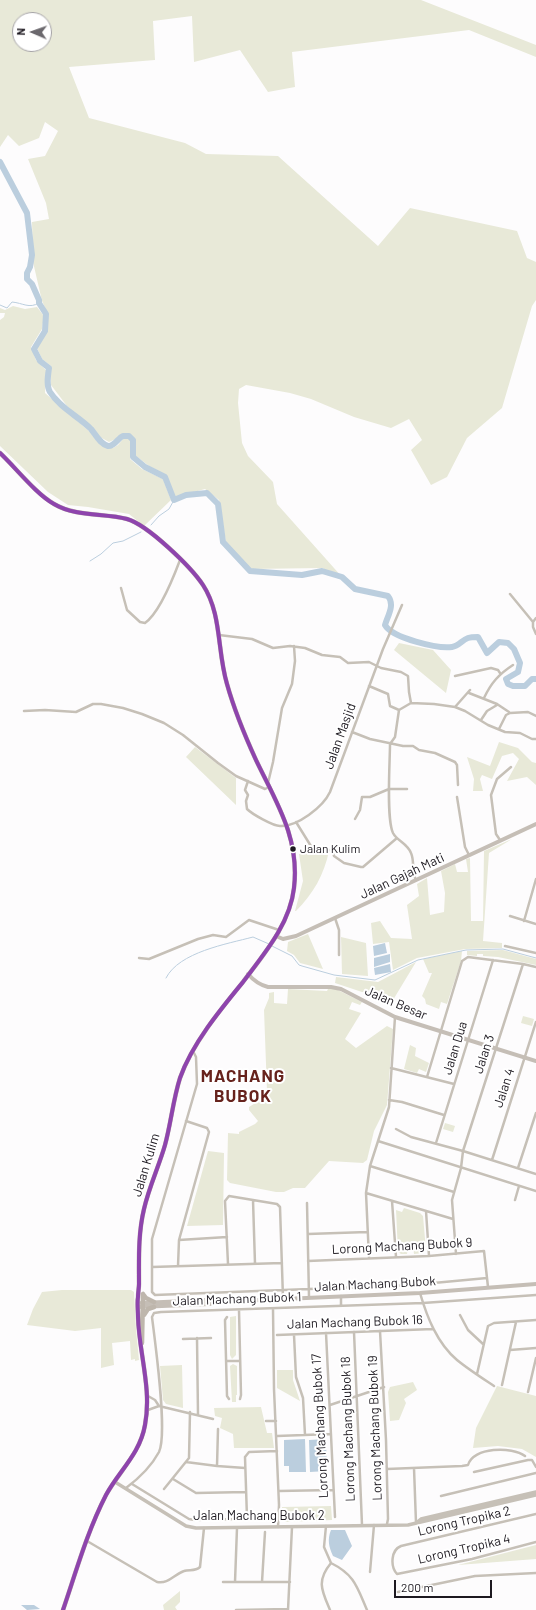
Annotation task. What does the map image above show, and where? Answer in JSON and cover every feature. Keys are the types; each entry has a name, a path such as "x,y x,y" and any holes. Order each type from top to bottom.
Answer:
{"main road":[{"name":"Jalan Kulim","path":"0,453 54,505 76,512 134,521 152,533 201,583 210,598 216,617 226,682 246,737 288,826 294,854 294,888 289,907 273,942 215,1019 193,1052 179,1083 164,1148 143,1212 139,1242 140,1290 138,1295 143,1318 141,1348"},
{"name":"Jalan Gajah Mati","path":"276,936 283,939 290,938 536,824"},
{"name":"Jalan Besar","path":"248,974 268,987 330,987 342,989 395,1016 440,1032 536,1061"},
{"name":"Jalan Machang Bubok","path":"154,1304 168,1302 215,1302 420,1293 536,1284"},
{"path":"140,1290 154,1304 148,1309 143,1318"},
{"name":"Jalan Kulim","path":"63,1610 87,1541 103,1501 136,1452 143,1436 148,1396 138,1329 140,1305 143,1294"},
{"name":"Jalan Machang Bubok","path":"140,1305 210,1302"}],"street":[{"path":"121,588 127,610 140,622 146,623 154,613 171,582 180,560"},
{"path":"510,594 533,622 533,627 536,634"},
{"name":"Jalan Masjid","path":"288,826 315,810 327,796 388,636 402,605"},
{"path":"533,622 536,618"},
{"path":"219,635 252,639 273,648 294,646 304,648 322,656 340,657 348,663 369,662 381,668 406,674 408,678 409,698 411,703"},
{"path":"24,711 45,710 76,712 93,704 123,708 164,723 184,735 236,776 265,788 268,785 273,762 282,708 292,684 295,661 294,646"},
{"path":"484,698 500,673 513,665"},
{"path":"455,676 491,668 498,670 500,673"},
{"path":"369,686 388,694 389,704 394,709 399,710 411,703 455,707 499,729 536,739"},
{"path":"455,707 469,691 497,704 510,713"},
{"path":"481,720 487,711 497,704"},
{"path":"399,710 395,737 390,744 389,789 391,825 397,838 405,843 411,852 413,858 413,872 416,880"},
{"path":"499,729 506,715 510,713 528,712 536,716"},
{"path":"352,732 370,739 390,744 413,746 419,750 435,753 455,762 457,765 458,785"},
{"path":"500,840 496,834 491,795 497,780 511,767"},
{"path":"248,781 245,790 248,795 246,801 249,811 277,826 288,826"},
{"path":"355,819 360,810 362,797 372,796 389,789 407,789"},
{"path":"457,797 465,847 469,855"},
{"path":"296,822 314,851 331,850 334,856 341,862 361,867 363,867 397,838"},
{"path":"524,921 536,879"},
{"path":"510,916 536,924"},
{"path":"335,918 339,930 339,955"},
{"path":"139,958 149,959 209,936 226,936 249,920 279,930"},
{"path":"505,946 536,953"},
{"path":"427,1077 462,960 468,957 536,967"},
{"name":"Jalan Dua","path":"436,1143 493,960"},
{"name":"Jalan 3","path":"456,1254 452,1200 464,1151 523,964"},
{"path":"369,1258 366,1193 370,1166 389,1108 395,1016"},
{"name":"Jalan 4","path":"492,1160 536,1022"},
{"name":"Jalan Kulim","path":"156,1295 152,1292 152,1239 197,1084 197,1064 196,1057 193,1052"},
{"path":"391,1068 454,1084"},
{"path":"389,1100 402,1102 444,1115"},
{"path":"518,1168 536,1113"},
{"path":"178,1266 179,1240 209,1132 207,1128 186,1121"},
{"path":"396,1129 411,1137 464,1151 536,1174"},
{"path":"378,1141 536,1191"},
{"path":"370,1166 454,1192"},
{"path":"515,1200 519,1186"},
{"path":"366,1193 453,1219"},
{"path":"228,1264 225,1201 229,1196 277,1204 280,1207 283,1298"},
{"path":"253,1200 255,1264"},
{"path":"392,1201 396,1257"},
{"path":"307,1203 309,1297"},
{"path":"426,1211 428,1256"},
{"path":"308,1234 367,1232"},
{"path":"179,1240 227,1237"},
{"name":"Lorong Machang Bubok 9","path":"308,1261 428,1256 484,1251 488,1287"},
{"path":"152,1267 282,1263"},
{"name":"Jalan Machang Bubok 1","path":"156,1295 412,1285 487,1278"},
{"path":"420,1293 433,1329 456,1359 494,1386"},
{"path":"168,1294 168,1302"},
{"name":"Jalan Machang Bubok 1","path":"160,1406 152,1318 154,1313 341,1306 536,1295"},
{"path":"341,1296 341,1306"},
{"path":"210,1302 210,1310"},
{"path":"273,1309 272,1343 279,1491 278,1527"},
{"path":"239,1310 240,1399"},
{"path":"460,1315 468,1330 483,1345"},
{"path":"227,1317 225,1320 226,1362 229,1399"},
{"path":"477,1374 486,1330 491,1324 536,1320"},
{"path":"502,1385 516,1322"},
{"name":"Jalan Machang Bubok 16","path":"277,1335 433,1329"},
{"name":"Lorong Machang Bubok 19","path":"380,1331 387,1469 387,1524"},
{"name":"Lorong Machang Bubok 18","path":"354,1332 362,1525"},
{"name":"Lorong Machang Bubok 17","path":"326,1333 335,1517"},
{"path":"294,1335 296,1377 303,1398 305,1435"},
{"path":"197,1338 198,1415"},
{"path":"183,1339 211,1338"},
{"path":"510,1350 536,1348"},
{"path":"528,1392 536,1358"},
{"path":"226,1362 240,1361"},
{"path":"330,1406 384,1387"},
{"path":"126,1488 132,1484 144,1471 159,1452 162,1440 160,1406 155,1400 148,1396"},
{"path":"147,1410 160,1406 190,1412 213,1419"},
{"path":"164,1489 189,1458 190,1412"},
{"path":"266,1421 276,1421"},
{"path":"217,1466 218,1429"},
{"path":"277,1436 331,1434"},
{"path":"387,1469 468,1465 474,1456 479,1453 502,1449 521,1453 525,1456"},
{"path":"247,1518 245,1457 249,1452 277,1451"},
{"path":"474,1472 528,1460 532,1460 536,1467"},
{"path":"186,1462 245,1468"},
{"path":"414,1468 416,1524"},
{"path":"441,1496 536,1473"},
{"path":"173,1479 196,1493 246,1492"},
{"name":"Jalan Machang Bubok 2","path":"115,1482 186,1526 196,1528 387,1524 408,1525 536,1495"},
{"name":"Jalan Machang Bubok 2","path":"132,1484 189,1519 279,1518"},
{"path":"279,1491 334,1490"},
{"name":"Jalan Machang Bubok 2","path":"416,1524 421,1519 536,1492"},
{"name":"Lorong Tropika 2","path":"397,1574 395,1572 392,1558 397,1548 536,1514"},
{"path":"370,1572 374,1525"},
{"path":"326,1526 324,1547 331,1563 344,1569 350,1576 356,1585 367,1610"},
{"path":"236,1610 288,1610 292,1527"},
{"path":"87,1541 157,1582 163,1583 184,1571 197,1570 201,1564 204,1528"},
{"path":"235,1582 238,1528"},
{"path":"262,1582 265,1532"},
{"name":"Lorong Tropika 4","path":"397,1574 472,1559 536,1542"},
{"path":"330,1610 321,1584 326,1570 331,1563"},
{"path":"398,1592 474,1576 536,1573"},
{"path":"223,1582 290,1582"}],"green space":[{"path":"0,0 421,0 536,45 536,57 469,30 292,52 295,87 268,92 240,50 194,62 192,16 153,21 155,60 69,67 89,118 185,143 206,154 278,156 378,246 410,208 517,231 527,258 536,262 536,300 532,306 502,408 467,438 447,477 431,485 411,450 422,440 409,419 391,428 354,417 311,399 290,393 246,385 239,389 238,403 242,443 248,456 273,482 277,504 342,577 322,568 251,569 226,542 219,500 205,489 175,497 166,475 149,466 136,456 135,439 129,433 109,442 100,437 67,406 51,385 51,366 42,359 37,348 47,332 48,314 42,301 33,262 32,222 49,219 46,203 28,159 45,156 58,131 45,122 39,138 19,146 8,135 0,147"},
{"path":"13,306 25,309 37,307 44,316 42,329 31,347 36,360 46,370 45,393 105,447 113,448 123,439 128,438 131,441 130,459 142,469 163,479 171,500 144,526 129,514 68,505 48,492 0,446 0,320 4,317 5,313 0,313 0,308 5,310"},
{"path":"399,643 433,650 451,670 446,693 394,650"},
{"path":"499,742 518,748 532,762 536,763 536,785 527,777 507,781 519,759 513,753 502,756 492,779 482,775 480,779 483,791 473,791 474,779 467,757 490,766"},
{"path":"195,747 236,778 236,805 186,757"},
{"path":"512,839 489,853 483,941 502,943 502,948 465,949 417,958 393,970 389,942 373,944 371,923 380,921 391,938 412,939 407,905 419,896 417,884 427,878 430,915 444,912 445,893 441,871 455,864 457,872 468,872 466,859 470,858 471,921 483,921 484,851"},
{"path":"329,851 317,884 308,898 295,911 303,881 299,854"},
{"path":"308,934 323,969 300,963 294,955 287,951 288,942"},
{"path":"341,937 366,943 368,976 342,974"},
{"path":"503,950 536,959 536,965 498,957 483,956 483,954 477,954 477,956 467,955 467,951"},
{"path":"462,951 461,961 447,1004 441,1002 439,1009 426,1004 425,999 422,996 432,973 429,973 423,959"},
{"path":"416,962 393,1000 385,994 362,992 335,983 336,977 378,982"},
{"path":"288,989 327,991 328,989 336,989 362,1002 360,1005 352,1002 349,1009 361,1013 345,1039 356,1048 387,1026 393,1029 387,1105 374,1131 367,1160 363,1163 329,1161 305,1188 293,1188 284,1192 276,1192 230,1183 227,1180 228,1133 239,1134 239,1132 258,1121 249,1110 249,1107 265,1097 267,1091 264,1010 269,998 269,993 274,992 274,1003 287,1004"},
{"path":"523,1016 534,1019 532,1026 521,1023"},
{"path":"410,1045 416,1048 415,1056 429,1063 426,1072 419,1069 417,1073 404,1069"},
{"path":"445,1123 455,1126 453,1132 443,1129"},
{"path":"208,1151 224,1153 223,1225 187,1226"},
{"path":"404,1208 420,1213 423,1216 426,1250 423,1253 414,1254 413,1247 408,1248 407,1254 401,1254 398,1252 396,1210 402,1212"},
{"path":"62,1290 131,1290 134,1292 139,1360 131,1360 130,1341 112,1343 114,1365 101,1368 101,1328 75,1331 27,1325 42,1292"},
{"path":"236,1316 236,1355 232,1359 230,1355 230,1317"},
{"path":"233,1364 237,1366 236,1402 232,1402 230,1366"},
{"path":"182,1365 183,1408 166,1404 163,1400 160,1366"},
{"path":"277,1370 293,1370 293,1380 300,1401 277,1388"},
{"path":"413,1382 417,1390 404,1399 406,1403 399,1420 390,1421 388,1392 390,1387"},
{"path":"497,1386 536,1396 536,1457 522,1449 498,1446 473,1448 476,1428"},
{"path":"261,1407 267,1433 272,1433 274,1448 234,1448 233,1434 220,1428 222,1418 215,1416 214,1408"},
{"path":"331,1506 332,1520 285,1522 285,1515 282,1513 282,1507"},
{"path":"536,1545 536,1559 458,1565"},
{"path":"180,1591 180,1602 175,1607 177,1610 164,1610 163,1605"}],"water":[{"path":"385,943 387,953 374,956 373,946"},
{"path":"390,954 390,962 374,967 374,958"},
{"path":"390,964 391,972 375,975 374,968"},
{"path":"305,1439 306,1472 289,1472 289,1466 284,1466 284,1440"},
{"path":"326,1439 327,1471 310,1472 309,1440"},
{"path":"331,1530 345,1530 352,1546 342,1560 333,1556 330,1550 329,1540"},
{"path":"21,1605 34,1605 40,1609 27,1610"}],"waterway":[{"path":"0,162 27,213 32,255 30,267 27,273 27,279 32,284 39,303 46,314 45,331 34,349 40,361 49,368 48,386 50,392 59,403 86,424 105,445 110,446 123,436 129,436 133,440 133,457 145,467 165,477 174,500 186,495 207,493 218,504 223,542 250,571 302,575 322,571 342,577 355,589 388,596 391,606 385,625 389,630 396,634 416,642 445,647 452,647 468,638 478,637 487,653 499,642 508,643 514,649 520,663 518,672 506,679 508,684 513,686 525,686 532,679 536,679"},
{"path":"0,305 7,308 12,302 29,306 39,303"},
{"path":"151,525 159,516 169,509 174,500"},
{"path":"90,561 101,554 113,543 123,541 141,532"},
{"path":"166,978 172,969 192,955 217,946 253,937 269,944"},
{"path":"272,946 292,956 299,965 302,966 334,975 375,980 418,960 466,950 503,949 536,958"}],"transit line":[{"path":"0,453 40,494 54,504 80,513 127,519 146,529 179,558 203,585 213,608 224,671 236,713 256,760 285,821 290,837 295,870 292,901 282,926 259,961 207,1028 185,1065 180,1078 165,1145 146,1201 142,1218 139,1246 138,1304 139,1330 147,1398 145,1425 139,1445 111,1486 99,1509 82,1552 63,1610"}],"place":[{"name":"Jalan Kulim","path":"293,849"}],"district":[{"name":"MACHANG BUBOK","path":"243,1086"}]}
